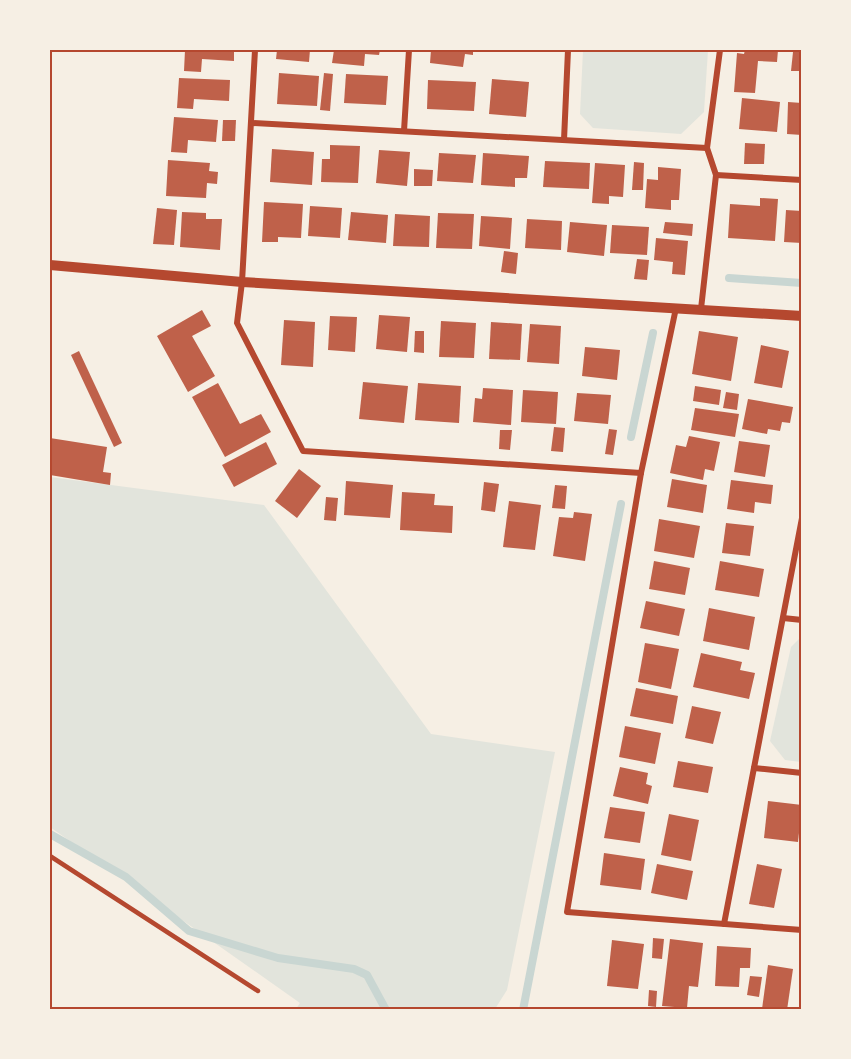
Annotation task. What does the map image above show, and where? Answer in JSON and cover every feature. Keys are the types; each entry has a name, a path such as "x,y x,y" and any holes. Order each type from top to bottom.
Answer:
{"street":[{"path":"255,50 253,123 237,322 303,451 641,473"},
{"path":"404,131 409,50"},
{"path":"564,140 568,50"},
{"path":"701,309 716,175 707,148 720,50"},
{"path":"253,123 707,148"},
{"path":"716,175 801,180"},
{"path":"50,265 242,282 801,316"},
{"path":"676,308 641,473 567,912 801,930"},
{"path":"724,924 801,518"},
{"path":"783,618 801,620"},
{"path":"754,768 801,773"}],"lane":[{"path":"50,856 258,991"}],"shaded area":[{"path":"583,50 708,50 704,112 681,134 593,128 580,114"},
{"path":"50,477 264,505 431,734 555,752 507,990 495,1009 296,1009 300,1003 50,827"},
{"path":"801,637 801,762 785,760 770,741 791,647"}],"building":[{"path":"185,50 234,50 234,61 202,59 201,72 184,71"},
{"path":"277,50 310,50 309,62 276,59"},
{"path":"334,50 380,50 379,55 365,54 364,66 332,63"},
{"path":"431,50 473,50 473,55 465,54 463,67 430,63"},
{"path":"745,50 778,50 777,62 758,61 755,93 734,92 737,53 744,54"},
{"path":"793,52 802,52 802,71 791,71"},
{"path":"279,73 319,76 317,106 277,104"},
{"path":"324,73 333,74 330,111 320,110"},
{"path":"346,74 388,76 386,105 344,103"},
{"path":"179,78 230,80 229,101 194,99 193,109 177,108"},
{"path":"492,79 529,82 526,117 489,114"},
{"path":"428,80 476,82 474,111 427,109"},
{"path":"742,98 780,102 777,132 739,129"},
{"path":"788,102 802,103 802,135 787,134"},
{"path":"174,117 218,120 216,142 188,140 187,153 171,152"},
{"path":"223,120 236,120 235,141 222,141"},
{"path":"745,143 765,144 764,164 744,164"},
{"path":"330,145 360,146 358,183 321,182 322,159 330,159"},
{"path":"272,149 314,152 312,185 270,182"},
{"path":"379,150 410,152 407,186 376,183"},
{"path":"439,153 476,155 473,183 437,181"},
{"path":"483,153 529,156 527,178 515,178 515,187 481,185"},
{"path":"168,160 210,163 209,171 218,172 217,184 207,183 206,198 166,196"},
{"path":"545,161 590,163 589,189 543,187"},
{"path":"634,162 644,163 643,190 632,190"},
{"path":"595,163 625,165 623,197 609,196 609,204 592,203"},
{"path":"658,167 681,169 679,200 671,200 671,210 645,208 647,179 658,180"},
{"path":"414,169 433,170 432,186 414,186"},
{"path":"760,198 778,199 775,241 728,238 730,204 760,206"},
{"path":"264,202 303,204 301,238 278,237 278,242 262,242"},
{"path":"310,206 342,208 340,238 308,236"},
{"path":"157,208 177,210 174,245 153,244"},
{"path":"786,210 802,211 802,243 784,242"},
{"path":"182,212 206,213 206,219 222,219 220,250 180,247"},
{"path":"351,212 388,215 386,243 348,240"},
{"path":"438,213 474,214 472,249 436,248"},
{"path":"395,214 430,216 429,247 393,246"},
{"path":"481,216 512,218 510,249 479,246"},
{"path":"527,219 562,221 561,250 525,248"},
{"path":"570,222 607,225 604,256 567,252"},
{"path":"665,222 693,224 692,236 663,233"},
{"path":"612,225 649,227 647,255 610,253"},
{"path":"656,238 688,241 685,275 672,274 673,262 654,260"},
{"path":"504,251 518,253 516,274 501,272"},
{"path":"637,259 649,260 647,280 634,279"},
{"path":"202,310 211,326 192,336 215,376 188,392 157,336"},
{"path":"379,315 410,317 407,352 376,349"},
{"path":"330,316 357,317 355,352 328,350"},
{"path":"284,320 315,322 313,367 281,365"},
{"path":"441,321 476,323 474,358 439,357"},
{"path":"491,322 522,324 520,360 489,359"},
{"path":"530,324 561,326 559,364 527,362"},
{"path":"415,331 424,331 424,353 414,352"},
{"path":"699,331 738,337 731,381 692,374"},
{"path":"761,345 789,351 782,388 754,383"},
{"path":"585,347 620,350 617,380 582,376"},
{"path":"79,351 122,443 114,447 71,355"},
{"path":"363,382 408,386 404,423 359,419"},
{"path":"218,383 240,424 261,414 271,432 225,457 192,397"},
{"path":"418,383 461,386 459,423 415,420"},
{"path":"695,386 721,390 719,405 693,401"},
{"path":"483,388 513,390 511,425 473,422 475,398 482,399"},
{"path":"523,390 558,392 556,424 521,422"},
{"path":"726,392 739,394 737,410 723,408"},
{"path":"577,393 611,395 608,424 574,421"},
{"path":"748,399 793,407 790,423 782,422 780,431 768,429 767,434 742,429"},
{"path":"695,408 739,414 735,437 691,430"},
{"path":"554,427 565,428 563,452 551,451"},
{"path":"609,429 617,430 613,455 605,454"},
{"path":"500,430 512,430 510,450 499,449"},
{"path":"689,436 720,442 714,471 705,469 703,480 670,473 676,445 686,447"},
{"path":"50,438 107,447 103,472 111,473 110,485 50,475"},
{"path":"739,441 770,445 765,477 734,472"},
{"path":"266,442 277,464 234,487 222,465"},
{"path":"299,469 321,486 297,518 275,501"},
{"path":"672,479 707,485 703,513 667,507"},
{"path":"731,480 773,485 771,504 755,502 754,513 727,509"},
{"path":"346,481 393,485 390,518 344,515"},
{"path":"484,482 499,484 495,512 481,510"},
{"path":"555,485 567,486 565,509 552,508"},
{"path":"402,492 435,494 434,505 453,506 452,533 400,530"},
{"path":"326,497 338,498 336,521 324,520"},
{"path":"509,501 541,505 535,550 503,547"},
{"path":"574,512 592,514 585,561 553,556 559,517 573,518"},
{"path":"659,519 700,526 694,558 654,551"},
{"path":"726,523 754,526 750,556 722,553"},
{"path":"654,561 690,568 685,595 649,589"},
{"path":"720,561 764,569 759,597 715,590"},
{"path":"646,601 685,609 679,636 640,628"},
{"path":"709,608 755,617 749,650 703,641"},
{"path":"645,643 679,649 671,689 638,682"},
{"path":"701,653 742,662 740,670 755,673 749,699 693,687"},
{"path":"636,688 678,696 673,724 630,716"},
{"path":"692,706 721,712 713,744 685,738"},
{"path":"625,726 661,733 655,764 619,757"},
{"path":"678,761 713,767 708,793 673,787"},
{"path":"620,767 648,773 646,784 652,786 648,804 613,796"},
{"path":"768,801 802,805 798,842 764,838"},
{"path":"610,807 645,812 640,843 604,838"},
{"path":"669,814 699,820 691,861 661,855"},
{"path":"604,853 645,859 641,890 600,885"},
{"path":"657,864 693,871 687,900 651,893"},
{"path":"757,864 782,869 774,908 749,904"},
{"path":"653,938 664,939 662,959 652,958"},
{"path":"670,939 703,943 698,987 689,986 687,1008 662,1006"},
{"path":"612,940 644,944 638,989 607,986"},
{"path":"717,946 751,948 750,968 740,968 739,987 715,986"},
{"path":"768,965 793,969 787,1010 762,1009"},
{"path":"750,976 762,977 759,997 747,995"},
{"path":"649,990 657,991 656,1007 648,1006"}],"waterway":[{"path":"729,278 802,283"},
{"path":"631,437 653,333"},
{"path":"523,1010 621,504"},
{"path":"50,834 126,877 189,931 278,958 354,969 367,975 386,1010"}]}
